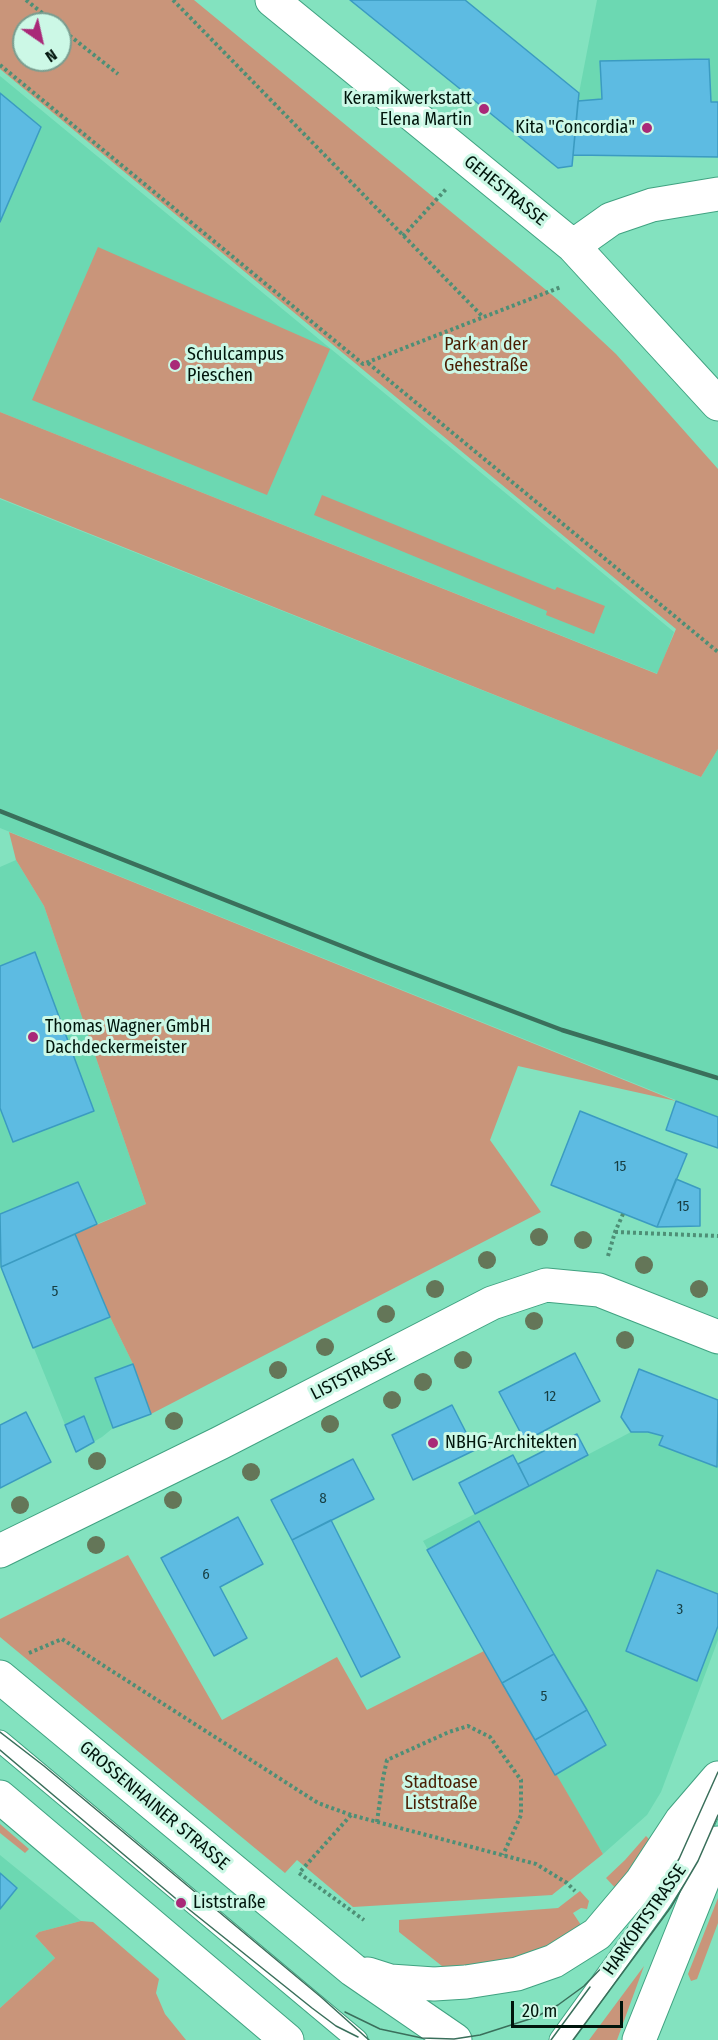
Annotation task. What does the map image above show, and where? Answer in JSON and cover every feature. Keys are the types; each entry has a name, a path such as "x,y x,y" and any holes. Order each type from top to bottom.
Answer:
{"street":[{"name":"GEHESTRASSE","path":"272,0 573,246 718,404"},
{"path":"573,246 611,219 652,205 718,194"},
{"name":"LISTSTRASSE","path":"0,1551 220,1443 492,1303 546,1285 599,1290 718,1337"},
{"name":"GROSSENHAINER STRASSE","path":"0,1677 353,1970 455,2040"},
{"path":"353,1970 390,1981 434,1984 517,1974 554,1961 597,1934 641,1882 681,1821 718,1778"},
{"path":"0,1797 287,2040"},
{"path":"639,2040 718,1843"}],"lane":[{"path":"0,1741 337,2030 357,2040"},
{"name":"HARKORTSTRASSE","path":"560,2040 659,1903 686,1861 718,1792"}],"path":[{"path":"26,0 41,12"},
{"path":"173,0 483,317"},
{"path":"72,38 118,74"},
{"path":"0,64 363,364 597,272"},
{"path":"403,236 471,163"},
{"path":"367,363 718,652"},
{"path":"599,1290 615,1232 624,1214"},
{"path":"615,1232 718,1236"},
{"path":"24,1655 62,1639 318,1803 351,1815 536,1864 567,1883 575,1891"},
{"path":"377,1822 387,1760 449,1732 468,1726 490,1737 521,1780 521,1815 503,1855"},
{"path":"351,1815 299,1873 364,1920"}],"shaded area":[{"path":"597,0 718,0 718,157 573,155 579,93"},
{"name":"Schulcampus Pieschen","path":"0,76 674,632 658,674 0,412"},
{"path":"0,499 701,777 718,749 718,1117 0,828"},
{"path":"16,860 44,906 146,1204 97,1224 78,1182 0,1214 0,867"},
{"path":"75,1234 110,1317 133,1364 151,1414 113,1428 76,1452 1,1267"},
{"path":"631,1432 648,1432 663,1436 660,1445 716,1467 718,1464 718,1640 661,1792 647,1815 603,1854 555,1775 423,1541"},
{"path":"0,1855 81,1921 39,1932 35,1936 55,1958 0,2008"}],"green space":[{"name":"Park an der Gehestraße","path":"0,0 194,0 557,299 616,354 718,469 718,749 701,777 0,498 0,412 657,674 676,629 0,69"},
{"path":"98,247 330,349 267,495 32,400"},
{"path":"322,495 555,590 557,587 605,606 594,634 546,615 547,611 314,515"},
{"path":"9,832 676,1101 518,1066 490,1140 541,1212 151,1414 133,1364 110,1317 75,1234 146,1204 44,906 16,860"},
{"name":"Stadtoase Liststraße","path":"128,1555 222,1720 337,1657 367,1710 484,1651 603,1854 552,1895 353,1907 297,1860 285,1873 0,1637 0,1619"},
{"path":"0,1824 29,1849 25,1853 0,1833"},
{"path":"646,1836 653,1843 619,1892 606,1878"},
{"path":"580,1891 589,1901 587,1909 581,1908 573,1913 583,1928 540,1953 447,1970 399,1932 399,1920 558,1908"},
{"path":"718,1898 718,1923 697,1979 691,1981 688,1974"},
{"path":"81,1921 93,1922 159,1979 156,1993 165,2014 186,2040 0,2040 0,2008 55,1958 35,1936 39,1932"},
{"path":"644,1966 617,2040 589,2040"}],"building":[{"path":"350,0 465,0 579,93 572,166 558,168"},
{"name":"Kita \"Concordia\"","path":"709,59 711,102 718,102 718,157 573,155 578,101 602,99 600,61"},
{"path":"0,93 41,127 0,222"},
{"name":"Thomas Wagner GmbH Dachdeckermeister","path":"35,952 94,1111 13,1142 0,1108 0,966"},
{"path":"676,1101 718,1117 718,1148 666,1130"},
{"path":"580,1111 687,1154 657,1227 551,1185"},
{"path":"676,1179 700,1189 700,1226 657,1227"},
{"path":"78,1182 97,1224 1,1267 0,1214"},
{"path":"75,1234 110,1317 33,1348 1,1267"},
{"path":"575,1353 600,1401 525,1441 499,1392"},
{"path":"133,1364 151,1414 113,1428 95,1378"},
{"path":"639,1369 718,1400 717,1467 659,1445 663,1436 648,1432 631,1432 621,1417"},
{"name":"NBHG-Architekten","path":"452,1405 475,1450 413,1480 392,1435"},
{"path":"26,1412 51,1462 0,1488 0,1425"},
{"path":"84,1416 94,1442 76,1452 65,1425"},
{"path":"577,1434 588,1455 529,1486 518,1464"},
{"path":"513,1455 529,1486 475,1514 459,1483"},
{"path":"353,1459 374,1499 292,1540 271,1500"},
{"path":"238,1517 263,1564 220,1587 247,1638 214,1656 161,1558"},
{"path":"331,1520 400,1657 361,1677 292,1540"},
{"path":"479,1521 554,1654 502,1683 427,1550"},
{"path":"657,1570 718,1594 718,1626 697,1681 626,1651"},
{"path":"554,1654 587,1710 535,1740 502,1683"},
{"path":"587,1710 606,1745 555,1775 535,1740"},
{"path":"0,1873 17,1888 0,1909"}],"tram line":[{"path":"0,1732 321,1997 369,2040"},
{"path":"0,1750 181,1903 312,2008 336,2026 358,2037"},
{"path":"604,1967 679,1859 718,1772"},
{"path":"573,2040 671,1907 698,1861 718,1815"},
{"path":"345,2012 380,2029 422,2038 454,2039 480,2035 536,2017 558,2005 584,1986 608,1961"},
{"path":"551,2040 590,1987"}],"railway":[{"path":"0,811 377,960 562,1030 718,1078"}],"place":[{"name":"Keramikwerkstatt Elena Martin","path":"484,109"},
{"name":"Kita \"Concordia\"","path":"647,128"},
{"name":"Schulcampus Pieschen","path":"175,365"},
{"name":"Thomas Wagner GmbH Dachdeckermeister","path":"33,1037"},
{"name":"NBHG-Architekten","path":"433,1443"},
{"name":"Liststraße","path":"181,1903"}]}
